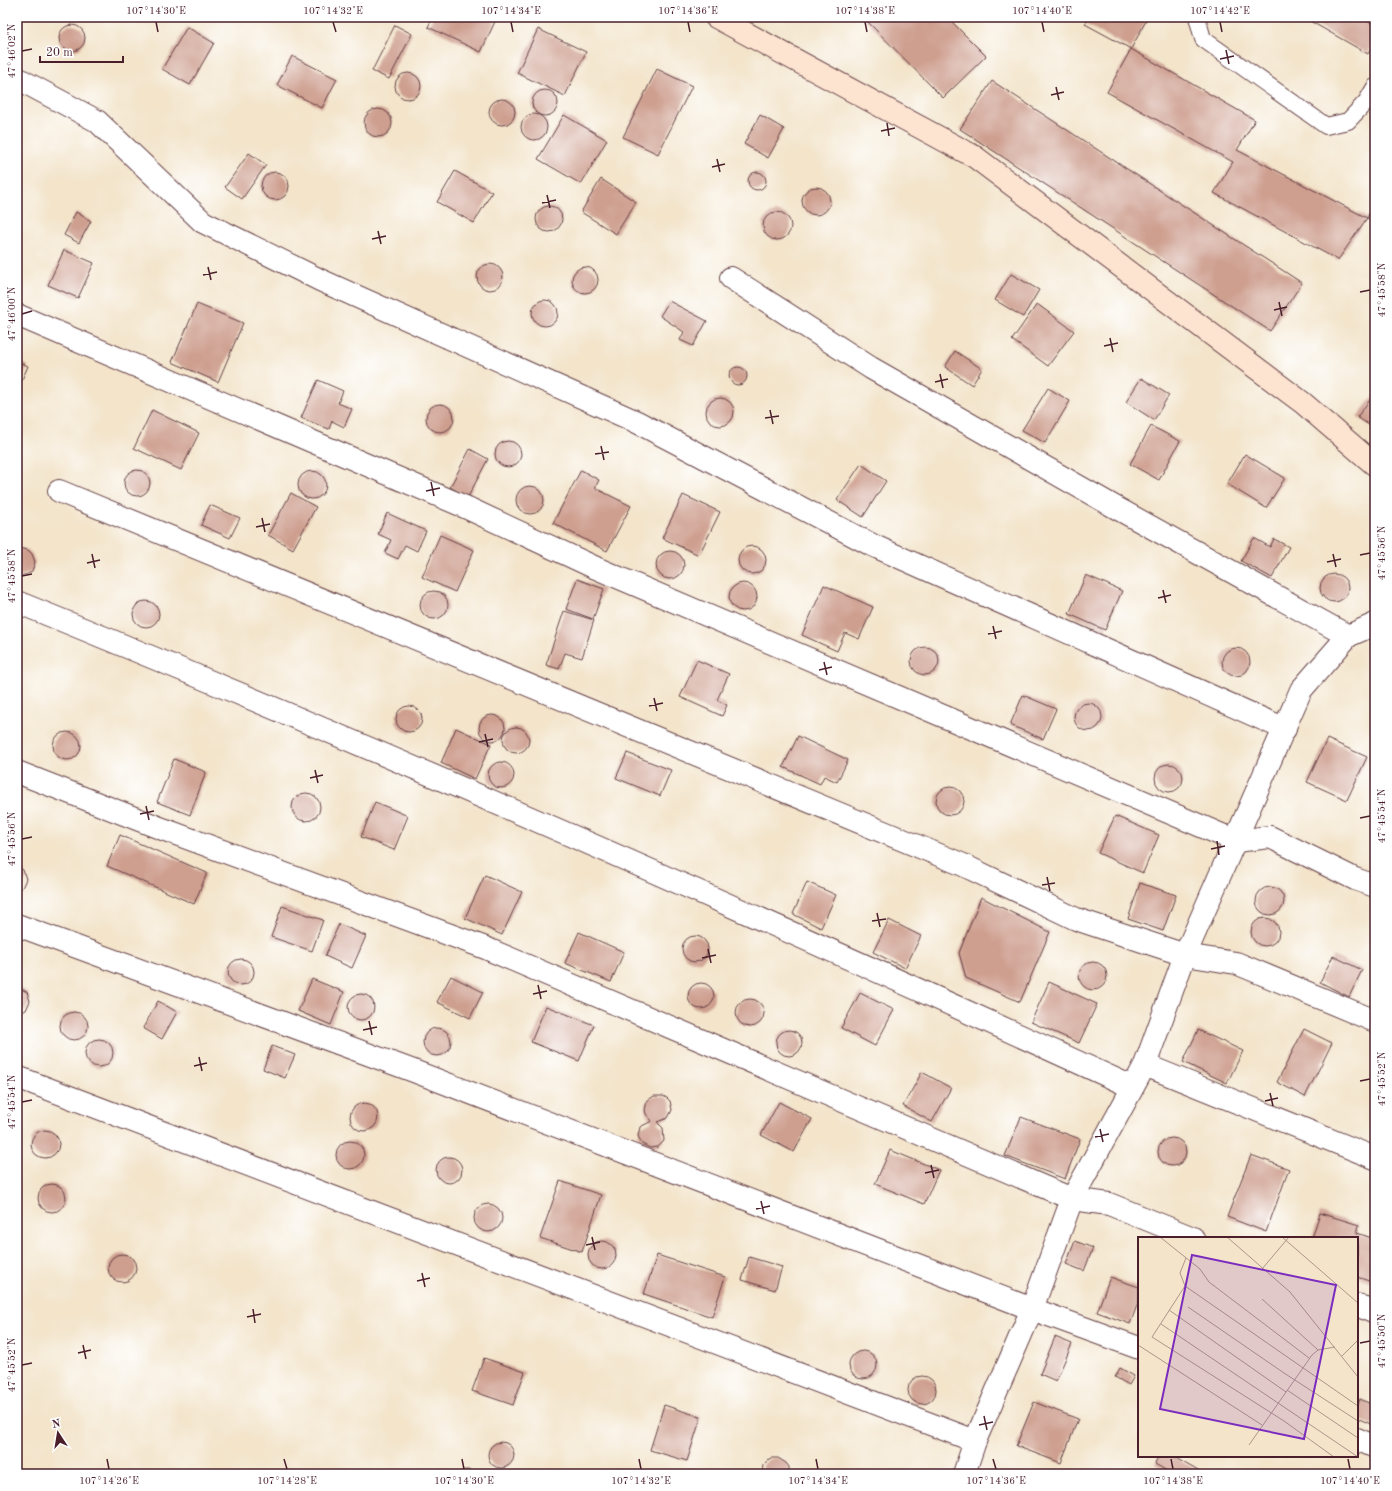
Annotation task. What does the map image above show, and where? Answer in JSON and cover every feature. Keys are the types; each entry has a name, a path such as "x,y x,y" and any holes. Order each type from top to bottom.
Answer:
{"street":[{"path":"716,17 975,157 1303,404 1375,466"},
{"path":"17,78 97,121 203,222 320,280 637,422 872,545 1285,729"},
{"path":"732,278 871,368 1119,509 1348,636"},
{"path":"17,315 463,506 596,568 1236,841 1270,837 1354,878 1375,886"},
{"path":"59,490 962,864 1076,919 1185,955 1236,963 1375,1021"},
{"path":"17,602 236,692 484,798 981,1018 1132,1087"},
{"path":"964,1474 975,1441 1032,1309 1072,1199 1145,1064 1185,955 1301,690 1348,636 1375,624"},
{"path":"17,772 160,828 483,947 1072,1199 1109,1204 1191,1237"},
{"path":"17,925 411,1070 1032,1309 1138,1348"},
{"path":"1145,1064 1375,1158"},
{"path":"17,1077 975,1441"},
{"path":"1358,1305 1375,1313"},
{"path":"1358,1439 1375,1447"}],"lane":[{"path":"1197,17 1203,39 1326,126 1348,121 1366,102 1375,87"}],"building":[{"path":"433,17 497,17 481,52 428,27"},
{"path":"863,17 947,17 986,56 943,98"},
{"path":"1089,17 1148,17 1131,49 1085,24"},
{"path":"1303,17 1361,17 1375,25 1375,42 1368,54"},
{"path":"72,25 81,29 85,38 81,47 72,51 63,47 59,38 63,29"},
{"path":"395,25 412,34 389,79 372,71"},
{"path":"187,27 214,43 190,85 162,69"},
{"path":"538,29 586,52 565,96 517,73"},
{"path":"1131,49 1255,120 1237,150 1367,218 1338,260 1214,193 1233,162 1107,92"},
{"path":"292,56 337,79 322,108 277,85"},
{"path":"657,69 692,86 658,154 623,137"},
{"path":"408,73 418,76 421,86 418,96 408,99 398,96 395,86 398,76"},
{"path":"992,81 1302,283 1270,331 960,129"},
{"path":"545,90 554,94 558,103 554,112 545,116 536,112 532,103 536,94"},
{"path":"502,99 512,102 515,112 512,122 502,125 492,122 489,112 492,102"},
{"path":"378,109 388,113 392,123 388,133 378,137 368,133 364,123 368,113"},
{"path":"534,114 543,118 547,127 543,136 534,140 525,136 521,127 525,118"},
{"path":"564,115 607,140 581,184 538,159"},
{"path":"760,115 784,129 768,158 744,144"},
{"path":"249,153 266,165 242,199 225,187"},
{"path":"455,171 492,192 474,223 437,202"},
{"path":"275,172 285,176 289,186 285,196 275,200 265,196 261,186 265,176"},
{"path":"753,172 761,172 766,177 764,188 761,190 753,190 748,185 748,177"},
{"path":"601,179 636,202 616,234 581,212"},
{"path":"816,187 826,191 830,201 826,211 816,215 806,211 802,201 806,191"},
{"path":"1375,202 1375,222 1367,218"},
{"path":"549,206 558,210 562,219 558,228 549,232 540,228 536,219 540,210"},
{"path":"76,212 91,221 79,243 64,235"},
{"path":"777,212 787,216 791,226 787,236 777,240 767,236 763,226 767,216"},
{"path":"64,250 94,263 78,298 48,285"},
{"path":"490,264 499,268 503,277 499,286 490,290 481,286 477,277 481,268"},
{"path":"585,267 595,270 598,280 595,290 585,293 575,290 572,280 575,270"},
{"path":"1011,274 1039,290 1023,317 995,300"},
{"path":"545,300 554,304 558,313 554,322 545,326 536,322 532,313 536,304"},
{"path":"669,301 707,321 693,346 680,340 684,332 660,316"},
{"path":"197,304 243,323 218,382 172,362"},
{"path":"1037,304 1074,331 1048,366 1012,340"},
{"path":"955,351 982,369 972,385 945,367"},
{"path":"17,361 28,366 17,391"},
{"path":"734,367 742,367 747,372 745,383 742,385 734,385 729,380 729,372"},
{"path":"1141,378 1169,395 1154,420 1126,402"},
{"path":"318,380 343,391 338,403 352,409 344,427 332,421 329,429 301,418"},
{"path":"1048,388 1070,401 1045,443 1022,430"},
{"path":"1373,396 1375,397 1375,429 1357,417"},
{"path":"720,398 730,402 734,412 730,422 720,426 710,422 706,412 710,402"},
{"path":"440,404 450,408 454,418 450,428 440,432 430,428 426,418 430,408"},
{"path":"152,410 199,433 181,470 134,448"},
{"path":"1151,426 1180,441 1159,480 1130,464"},
{"path":"508,441 517,445 521,454 517,463 508,467 499,463 495,454 499,445"},
{"path":"470,449 488,459 468,497 450,487"},
{"path":"1245,454 1285,478 1266,508 1227,484"},
{"path":"861,464 886,481 863,517 837,500"},
{"path":"137,470 147,473 150,483 147,493 137,496 127,493 124,483 127,473"},
{"path":"581,470 599,480 595,488 631,506 607,551 553,523"},
{"path":"312,471 322,475 326,485 322,495 312,499 302,495 298,485 302,475"},
{"path":"530,486 540,490 544,500 540,510 530,514 520,510 516,500 520,490"},
{"path":"291,493 316,507 293,549 268,535"},
{"path":"683,495 720,512 699,555 662,538"},
{"path":"210,505 240,518 230,538 201,525"},
{"path":"387,513 426,531 417,551 405,545 398,559 385,553 391,540 378,534"},
{"path":"440,535 474,550 455,592 422,577"},
{"path":"1254,538 1270,547 1274,539 1289,547 1272,578 1241,561"},
{"path":"752,546 762,550 766,560 762,570 752,574 742,570 738,560 742,550"},
{"path":"17,549 28,550 32,554 35,562 32,571 28,574 19,576 17,575"},
{"path":"670,551 680,555 684,565 680,575 670,579 660,575 656,565 660,555"},
{"path":"1334,574 1344,578 1348,588 1344,598 1334,602 1324,598 1320,588 1324,578"},
{"path":"1086,575 1122,591 1105,630 1069,614"},
{"path":"577,579 604,589 593,619 566,609"},
{"path":"743,583 753,587 757,597 753,607 743,611 733,607 729,597 733,587"},
{"path":"824,585 873,607 859,639 845,633 837,651 802,635"},
{"path":"434,591 444,595 448,605 444,615 434,619 424,615 420,605 424,595"},
{"path":"146,601 156,604 159,614 156,624 146,627 136,624 133,614 136,604"},
{"path":"564,611 594,620 582,658 565,653 559,669 546,665"},
{"path":"925,647 935,651 939,661 935,671 925,675 915,671 911,661 915,651"},
{"path":"1236,648 1246,652 1250,662 1246,672 1236,676 1226,672 1222,662 1226,652"},
{"path":"697,660 729,674 717,700 727,705 722,716 680,697"},
{"path":"1023,695 1056,709 1043,739 1010,725"},
{"path":"1088,703 1098,707 1102,717 1098,727 1088,731 1078,727 1074,717 1078,707"},
{"path":"409,706 419,709 422,719 419,729 409,732 399,729 396,719 399,709"},
{"path":"492,715 502,718 505,728 502,738 492,741 482,738 479,728 482,718"},
{"path":"516,727 526,730 529,740 526,750 516,753 506,750 503,740 506,730"},
{"path":"456,728 491,744 475,779 441,763"},
{"path":"67,732 77,736 81,746 77,756 67,760 57,756 53,746 57,736"},
{"path":"798,736 848,760 837,782 824,776 820,784 783,767"},
{"path":"1327,739 1367,757 1347,800 1307,782"},
{"path":"627,753 671,770 660,796 616,778"},
{"path":"174,759 206,772 190,815 157,802"},
{"path":"501,762 511,765 514,775 511,785 501,788 491,785 488,775 491,765"},
{"path":"1169,764 1179,768 1183,778 1179,788 1169,792 1159,788 1155,778 1159,768"},
{"path":"950,787 960,791 964,801 960,811 950,815 940,811 936,801 940,791"},
{"path":"306,793 316,797 320,807 316,817 306,821 296,817 292,807 296,797"},
{"path":"375,802 408,816 394,850 361,837"},
{"path":"1115,816 1159,835 1143,873 1098,853"},
{"path":"120,835 207,873 194,904 107,866"},
{"path":"17,866 23,870 26,879 22,888 17,891"},
{"path":"485,875 522,892 502,935 465,918"},
{"path":"807,882 836,895 821,928 793,914"},
{"path":"1140,883 1176,895 1163,931 1128,919"},
{"path":"1270,887 1280,891 1284,901 1280,911 1270,915 1260,911 1256,901 1260,891"},
{"path":"981,897 1050,932 1020,1002 966,978 959,953"},
{"path":"282,906 323,920 312,951 271,937"},
{"path":"1265,918 1275,922 1279,932 1275,942 1265,946 1255,942 1251,932 1255,922"},
{"path":"889,920 921,936 905,968 873,952"},
{"path":"339,924 366,936 352,968 325,956"},
{"path":"579,932 624,952 611,982 565,963"},
{"path":"695,936 704,940 708,949 704,958 695,962 686,958 682,949 686,940"},
{"path":"1333,956 1362,970 1349,997 1320,982"},
{"path":"241,959 250,963 254,972 250,981 241,985 232,981 228,972 232,963"},
{"path":"1093,962 1103,966 1107,976 1103,986 1093,990 1083,986 1079,976 1083,966"},
{"path":"451,976 483,992 470,1018 437,1002"},
{"path":"312,979 344,992 331,1025 298,1011"},
{"path":"1049,982 1097,1004 1079,1043 1031,1022"},
{"path":"701,983 710,987 714,996 710,1005 701,1009 692,1005 688,996 692,987"},
{"path":"17,987 27,992 30,1001 26,1010 17,1015"},
{"path":"860,993 894,1010 875,1046 841,1028"},
{"path":"361,994 371,997 374,1007 371,1017 361,1020 351,1017 348,1007 351,997"},
{"path":"750,999 760,1003 764,1013 760,1023 750,1027 740,1023 736,1013 740,1003"},
{"path":"158,1001 177,1012 162,1039 143,1028"},
{"path":"546,1006 594,1025 579,1061 531,1042"},
{"path":"74,1012 84,1016 88,1026 84,1036 74,1040 64,1036 60,1026 64,1016"},
{"path":"437,1028 447,1032 451,1042 447,1052 437,1056 427,1052 423,1042 427,1032"},
{"path":"1304,1029 1332,1043 1305,1097 1277,1082"},
{"path":"789,1030 799,1033 802,1043 799,1053 789,1056 779,1053 776,1043 779,1033"},
{"path":"1198,1030 1243,1051 1227,1083 1183,1062"},
{"path":"99,1039 109,1043 113,1053 109,1063 99,1067 89,1063 85,1053 89,1043"},
{"path":"272,1046 295,1055 285,1078 263,1069"},
{"path":"922,1072 951,1088 932,1122 903,1106"},
{"path":"654,1096 663,1096 667,1098 670,1101 672,1110 668,1118 657,1122 663,1128 664,1141 658,1147 650,1148 642,1144 638,1136 640,1127 652,1121 646,1114 645,1110 647,1101"},
{"path":"779,1102 812,1119 794,1152 761,1135"},
{"path":"364,1103 374,1107 378,1117 374,1127 364,1131 354,1127 350,1117 354,1107"},
{"path":"1021,1117 1080,1139 1065,1179 1005,1156"},
{"path":"45,1130 55,1134 59,1144 55,1154 45,1158 35,1154 31,1144 35,1134"},
{"path":"1172,1138 1182,1142 1186,1152 1182,1162 1172,1166 1162,1162 1158,1152 1162,1142"},
{"path":"350,1141 360,1145 364,1155 360,1165 350,1169 340,1165 336,1155 340,1145"},
{"path":"890,1150 939,1170 924,1204 875,1184"},
{"path":"1251,1155 1289,1169 1266,1232 1227,1217"},
{"path":"449,1157 458,1161 462,1170 458,1179 449,1183 440,1179 436,1170 440,1161"},
{"path":"560,1181 601,1195 582,1252 540,1238"},
{"path":"52,1184 62,1188 66,1198 62,1208 52,1212 42,1208 38,1198 42,1188"},
{"path":"488,1204 498,1208 502,1218 498,1228 488,1232 478,1228 474,1218 478,1208"},
{"path":"1320,1213 1359,1225 1357,1233 1375,1239 1373,1247 1375,1248 1375,1283 1358,1277 1358,1237 1312,1237"},
{"path":"602,1241 612,1245 616,1255 612,1265 602,1269 592,1265 588,1255 592,1245"},
{"path":"1075,1241 1093,1248 1084,1271 1066,1264"},
{"path":"122,1254 132,1258 136,1268 132,1278 122,1282 112,1278 108,1268 112,1258"},
{"path":"657,1255 725,1277 712,1317 644,1294"},
{"path":"749,1257 782,1267 775,1290 742,1280"},
{"path":"1110,1277 1138,1287 1138,1303 1130,1324 1097,1312"},
{"path":"1055,1337 1072,1344 1056,1381 1040,1374"},
{"path":"863,1351 873,1355 877,1365 873,1375 863,1379 853,1375 849,1365 853,1355"},
{"path":"484,1358 525,1372 513,1405 472,1391"},
{"path":"1120,1368 1134,1376 1129,1385 1115,1377"},
{"path":"922,1376 932,1380 936,1390 932,1400 922,1404 912,1400 908,1390 912,1380"},
{"path":"1360,1399 1375,1406 1375,1426 1358,1418 1358,1404"},
{"path":"1034,1402 1078,1419 1061,1463 1016,1446"},
{"path":"664,1405 701,1417 687,1461 650,1450"},
{"path":"501,1442 510,1446 514,1455 510,1464 501,1468 492,1464 488,1455 492,1446"},
{"path":"1158,1457 1174,1457 1200,1472 1199,1474 1172,1474 1155,1464"},
{"path":"778,1458 786,1463 789,1467 789,1474 762,1474 763,1465 769,1459"},
{"path":"464,1470 469,1470 476,1474 457,1474"}]}
